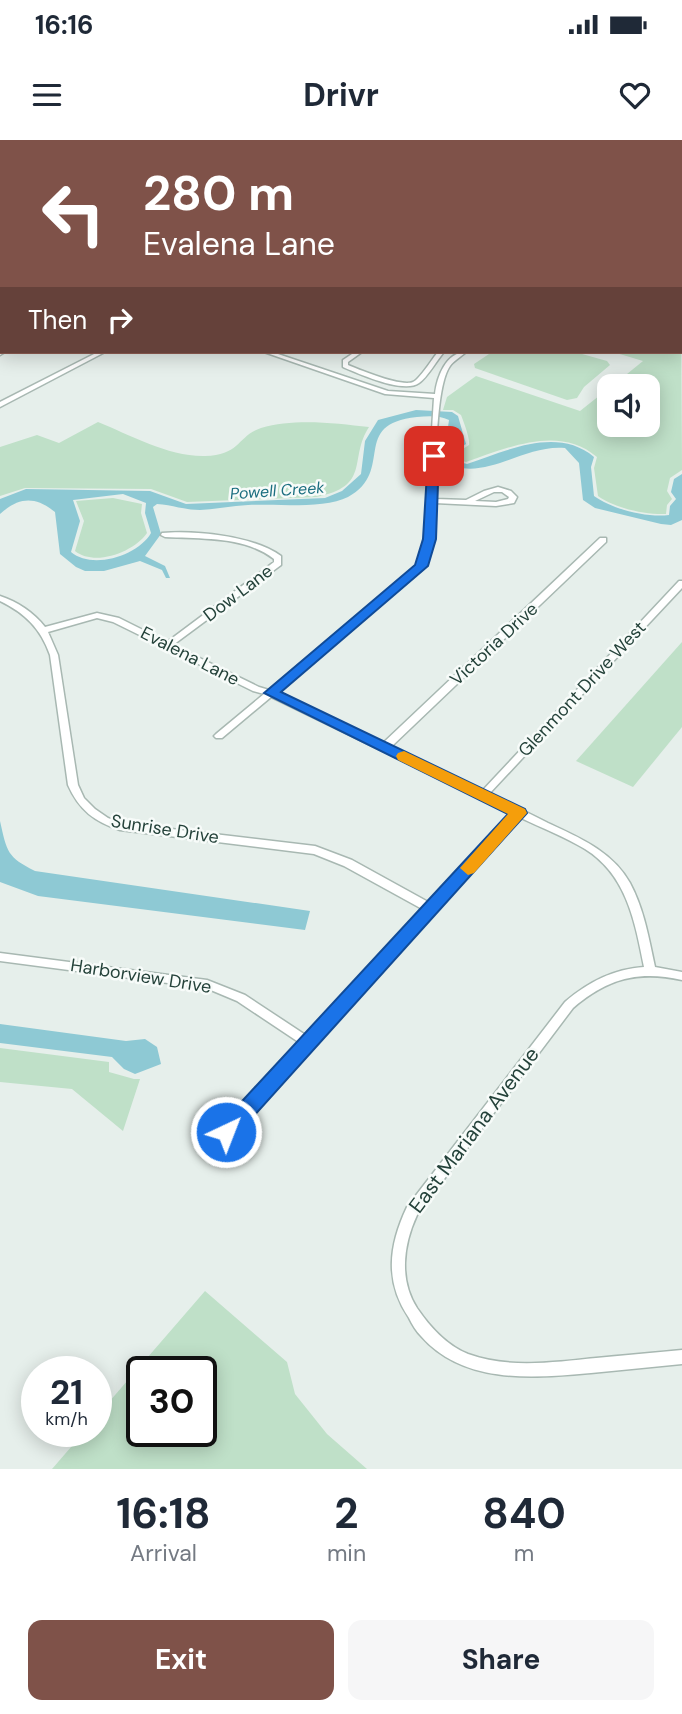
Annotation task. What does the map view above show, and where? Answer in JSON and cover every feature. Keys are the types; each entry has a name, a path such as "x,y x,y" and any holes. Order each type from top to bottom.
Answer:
{"street":[{"path":"0,405 98,354"},
{"path":"273,354 387,393 438,396"},
{"path":"356,354 345,361 345,366 396,384 416,383 439,354"},
{"path":"219,736 417,571 426,556 438,396 444,369 461,354"},
{"path":"355,382 368,374"},
{"path":"432,500 505,503 513,497 507,491 494,489 469,501"},
{"name":"Dow Lane","path":"165,535 230,540 266,550 278,558 273,568 168,645"},
{"name":"Victoria Drive","path":"385,747 603,540"},
{"name":"Glenmont Drive West","path":"483,795 682,583"},
{"path":"0,597 25,611 45,630"},
{"name":"Evalena Lane","path":"45,630 86,617 106,616 256,690 271,693 589,846 616,868 635,900 650,970"},
{"name":"Sunrise Drive","path":"45,630 54,655 73,785 80,800 94,816 120,826 314,850 338,857 431,909"},
{"path":"209,1150 519,813"},
{"name":"Harborview Drive","path":"0,957 207,985 241,998 309,1043"},
{"path":"650,970 682,976"},
{"name":"East Mariana Avenue","path":"650,970 624,974 600,983 569,1005 412,1210 400,1239 398,1270 406,1301 425,1331 451,1353 483,1367 539,1370 682,1357"}],"green space":[{"path":"489,354 582,354 607,361 610,365 584,387 577,398 567,400 475,368 474,364"},
{"path":"620,354 681,354 682,470 670,478 667,491 672,499 667,505 666,514 630,510 598,496 594,468 597,457 582,447 566,442 533,442 466,462 456,459 458,452 469,445 468,435 461,415 453,410 443,410 447,397 476,376 580,411 597,398 597,437 660,437 660,374 627,374 643,361"},
{"path":"98,422 164,449 205,456 226,452 253,431 274,425 315,422 369,427 352,478 345,486 316,497 187,502 151,489 25,488 0,496 0,447 37,435 59,443"},
{"path":"113,498 142,504 141,513 147,533 133,546 114,555 93,558 83,556 75,551 84,521 76,501"},
{"path":"682,642 682,727 633,787 576,761"},
{"path":"0,1048 109,1062 109,1072 140,1079 123,1131 72,1089 0,1082"},
{"path":"205,1291 287,1362 295,1394 327,1434 367,1469 52,1469 71,1447 112,1447 112,1399 126,1382 126,1447 217,1447 217,1356 149,1356"}],"water":[{"path":"416,410 452,412 458,416 466,444 455,451 452,460 467,464 531,444 564,443 580,448 594,457 591,467 594,496 620,509 640,514 669,515 670,506 676,499 671,492 674,479 682,474 682,520 671,525 661,524 595,508 583,500 579,463 565,448 549,448 474,469 459,468 443,462 449,420 429,416 396,421 384,429 378,439 369,475 362,486 338,501 313,505 248,505 200,510 157,504 153,507 161,534 145,556 165,566 170,578 166,578 162,570 140,561 104,571 85,571 76,567 60,554 55,512 41,503 20,502 0,514 0,499 26,489 150,491 186,504 325,498 342,491 361,474 365,441 378,420","holes":["123,494 146,503 145,513 151,533 136,548 126,554 102,560 91,560 71,552 80,521 73,500"]},
{"path":"0,821 4,840 13,857 35,871 310,911 305,930 38,896 0,882"},
{"path":"0,1024 126,1041 145,1039 157,1047 161,1064 135,1074 124,1069 112,1057 0,1043"}],"slow traffic":[{"path":"404,756 519,813 468,868"}],"route":[{"path":"226,1132 519,813 271,693 413,576 421,566 429,539 434,456"}],"water label":[{"name":"Powell Creek","path":"277,490"}]}
